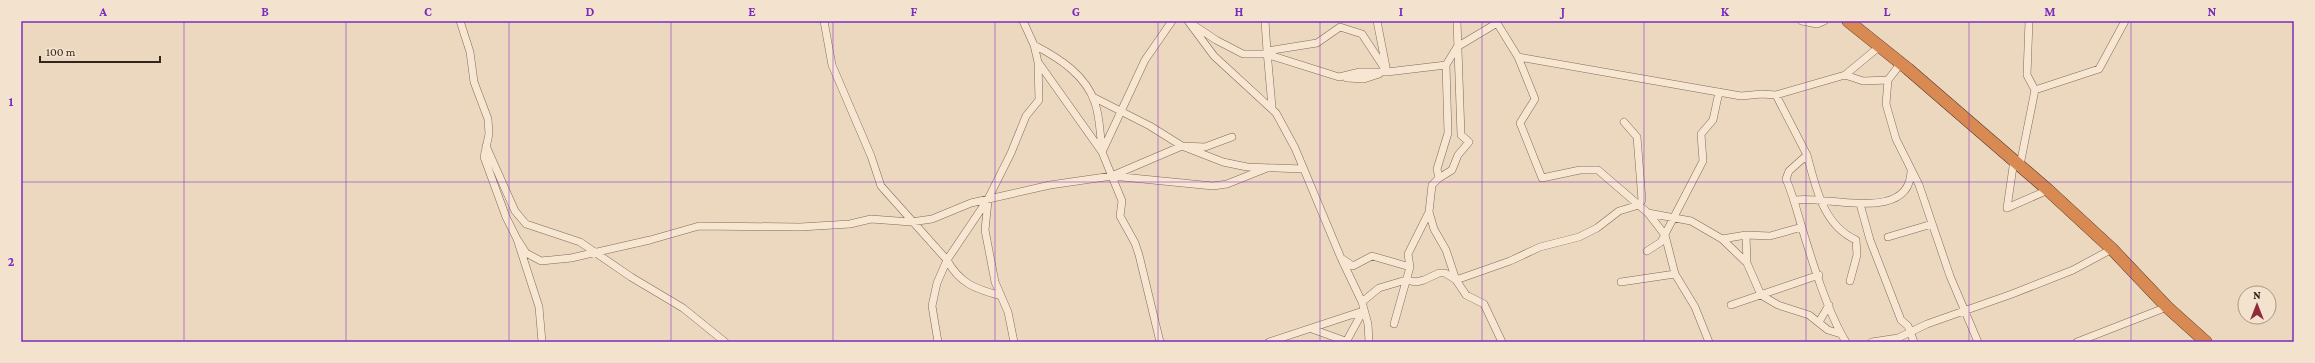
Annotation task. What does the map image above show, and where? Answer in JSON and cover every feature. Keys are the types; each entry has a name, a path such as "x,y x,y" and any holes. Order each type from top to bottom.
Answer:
{"highway":[{"path":"1848,21 1901,63 2048,190 2112,249 2167,307 2206,342"}],"street":[{"path":"460,21 470,52 474,82 488,120 489,134 484,157 506,217 517,240 539,307 542,342"},
{"path":"824,21 832,65 871,156 881,186 911,222 947,260 954,274 974,288 1001,296"},
{"path":"938,342 932,306 937,283 947,260 988,198 1011,154 1026,116 1039,100 1038,62 1034,45 1023,21"},
{"path":"1102,152 1119,111 1145,60 1172,21"},
{"path":"1188,21 1216,40 1243,54 1267,52 1317,43 1340,27 1362,34 1387,72"},
{"path":"1188,21 1214,56 1272,107 1295,148 1302,169 1362,302 1363,311 1368,324 1369,342"},
{"path":"1266,21 1272,107"},
{"path":"1347,21 1350,30"},
{"path":"1377,21 1387,72"},
{"path":"1394,324 1410,267 1408,254 1429,212 1432,185 1439,178 1452,170 1458,155 1469,142 1461,135 1457,21"},
{"path":"1802,21 1817,24 1824,21"},
{"path":"2029,21 2027,75 2035,90 2007,208 2048,190"},
{"path":"2035,90 2099,69 2125,21"},
{"path":"1439,178 1437,169 1448,133 1446,65 1457,48 1497,23 1518,57 1535,99 1520,123 1542,178 1580,170 1598,170 1648,213 1665,235 1675,274 1695,306 1709,342"},
{"path":"1034,45 1067,65 1090,89 1096,105 1102,152"},
{"path":"1518,57 1741,96 1762,94 1776,95 1845,75 1880,46"},
{"path":"1267,52 1339,77 1364,79 1387,72 1446,65"},
{"path":"1038,62 1102,152 1122,201 1120,216 1135,242 1139,255 1160,342"},
{"path":"1901,63 1888,80 1886,104 1896,139 1924,197 1950,276 1978,342"},
{"path":"1845,75 1863,81 1888,80"},
{"path":"1647,251 1661,242 1703,161 1701,134 1713,120 1719,92"},
{"path":"1776,95 1807,155 1820,200 1832,221 1844,235 1856,240 1857,255 1850,281"},
{"path":"1093,97 1182,146 1223,162 1267,168 1302,169"},
{"path":"1456,280 1510,261 1540,247 1579,236 1597,228 1619,211 1639,205 1642,200 1637,137 1624,122"},
{"path":"1112,176 1182,146 1205,147 1232,137"},
{"path":"486,146 515,211 526,224 580,242 631,277 683,308 725,342"},
{"path":"1807,155 1789,171 1786,179 1796,200 1802,227 1819,275 1827,309 1846,342"},
{"path":"1796,200 1809,198 1860,204 1878,204 1903,193 1911,182 1910,166"},
{"path":"517,240 526,253 541,261 595,252 650,240 699,226 800,227 850,224 871,219 911,222 932,219 971,202 1050,185 1112,176 1213,186 1226,184 1267,168"},
{"path":"988,198 985,230 995,282 1008,312 1014,342"},
{"path":"1860,204 1877,259 1901,320 1908,326 1914,342"},
{"path":"1429,212 1434,229 1446,250 1456,280 1466,295 1484,304 1502,342"},
{"path":"1648,213 1668,218 1674,217 1691,221 1722,238 1747,263 1762,295 1778,305 1809,314 1828,330 1841,334"},
{"path":"1888,238 1932,224"},
{"path":"1722,238 1746,235 1770,236 1802,227"},
{"path":"1746,235 1747,263"},
{"path":"1872,342 1898,338 1909,332 2073,270 2112,249"},
{"path":"1341,258 1353,266 1372,256 1410,267"},
{"path":"1362,302 1379,288 1406,280 1416,282 1434,277 1439,273 1445,273 1456,280"},
{"path":"1621,282 1675,274"},
{"path":"1731,305 1819,275"},
{"path":"2077,342 2167,307"},
{"path":"1809,314 1827,309"},
{"path":"1819,322 1827,309"},
{"path":"1269,342 1363,311"},
{"path":"1312,329 1347,342 1363,311"}]}
